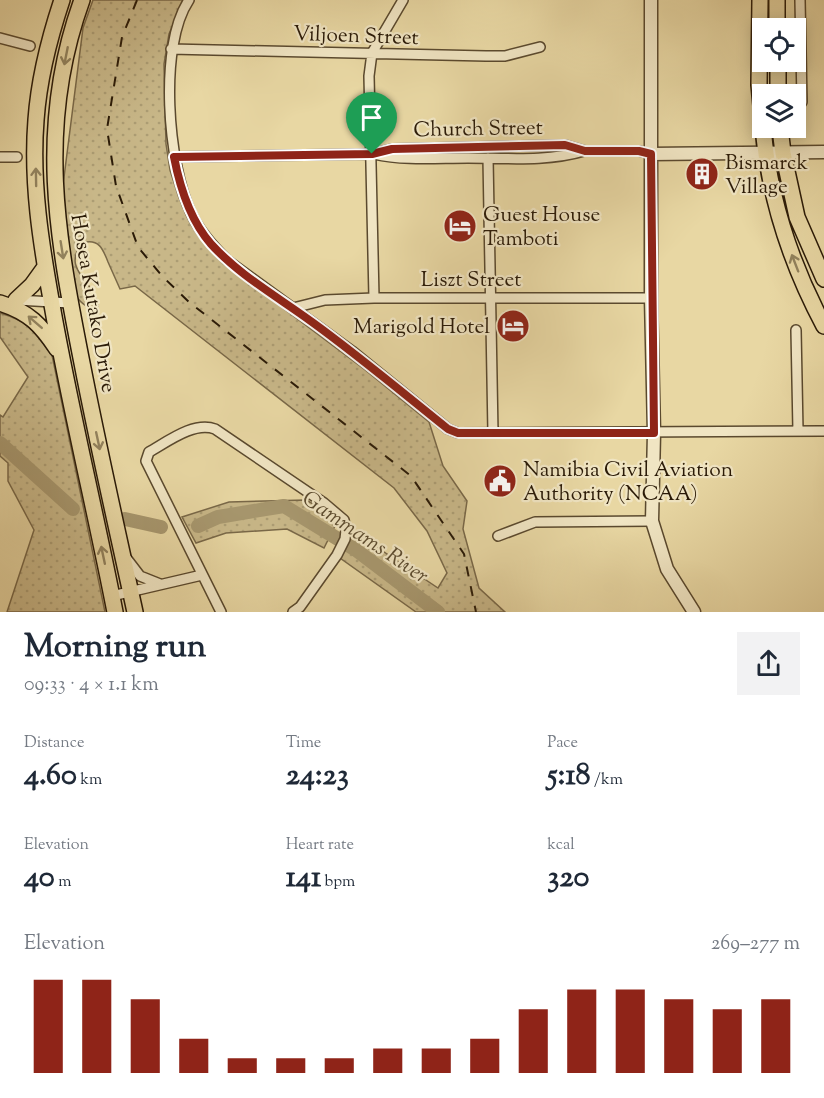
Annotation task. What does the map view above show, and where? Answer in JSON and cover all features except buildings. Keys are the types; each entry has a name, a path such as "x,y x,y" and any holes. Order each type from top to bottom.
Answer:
{"main road":[{"name":"Hosea Kutako Drive","path":"62,0 41,79 36,121 36,200 60,354 115,612"},
{"name":"Hosea Kutako Drive","path":"82,0 60,85 53,152 56,216 70,303 135,612"},
{"path":"759,84 760,0"},
{"path":"777,0 777,18"},
{"path":"764,138 773,192 788,244 810,299 824,326"},
{"path":"781,138 797,217 824,279"},
{"path":"16,300 32,285 45,267"},
{"path":"0,302 24,313 41,326 60,354"}],"street":[{"path":"189,0 181,12 171,49 171,96 174,157 190,213 211,243 244,273 352,351 448,429 458,433 824,431"},
{"path":"374,298 372,154 368,97 372,53 403,0"},
{"path":"651,0 651,298 654,433 652,521 667,569 694,612"},
{"path":"800,0 802,84"},
{"path":"0,38 30,46"},
{"name":"Viljoen Street","path":"171,49 505,56 540,47"},
{"name":"Church Street","path":"174,157 372,154 392,149 565,145 585,151"},
{"name":"Church Street","path":"372,154 393,159 564,157 585,151 639,151 651,154 824,152"},
{"path":"0,157 17,157"},
{"path":"488,158 493,433"},
{"name":"Liszt Street","path":"293,308 325,300 374,298 651,298"},
{"path":"0,302 16,300 70,303"},
{"path":"796,330 798,431"},
{"path":"221,612 147,461 149,452 194,429 205,426 215,429 324,503 344,520 345,538 337,555 300,607 293,612"},
{"path":"498,536 535,522 652,521"},
{"path":"121,549 140,576 163,584"},
{"path":"112,596 202,575"}],"shaded area":[{"path":"93,0 184,0 169,34 164,64 166,144 170,170 179,198 194,228 227,266 364,369 429,422 443,466 467,501 463,529 479,588 505,612 416,612 340,558 351,530 438,588 447,573 427,531 394,488 135,286 120,289 104,253 96,243 82,243 76,253 75,261 98,306 85,305 75,295 63,204 63,185 83,28"},
{"path":"0,313 30,328 52,355 105,612 7,612 34,530 8,481 8,463 0,456 0,415 3,417 28,377 0,337"},
{"path":"306,500 337,522 324,548 287,529 226,533 196,543 182,517 229,502"}],"waterway":[{"name":"Gammams River","path":"0,443 73,509"},
{"name":"Gammams River","path":"198,526 218,517 284,506 356,550 438,612"},
{"name":"Gammams River","path":"125,519 161,527"}],"railway":[{"path":"137,0 122,37 107,129 116,186 138,247 162,276 189,302 411,476 464,554 476,612"}],"place":[{"name":"Bismarck Village","path":"702,174"},
{"name":"Guest House Tamboti","path":"460,226"},
{"name":"Marigold Hotel","path":"513,326"},
{"name":"Namibia Civil Aviation Authority (NCAA)","path":"500,481"}],"route":[{"path":"565,145 585,151 639,151 651,154 654,433 458,433 448,429 352,351 227,260 211,243 190,213 174,157 372,154 392,149 565,145"}]}
